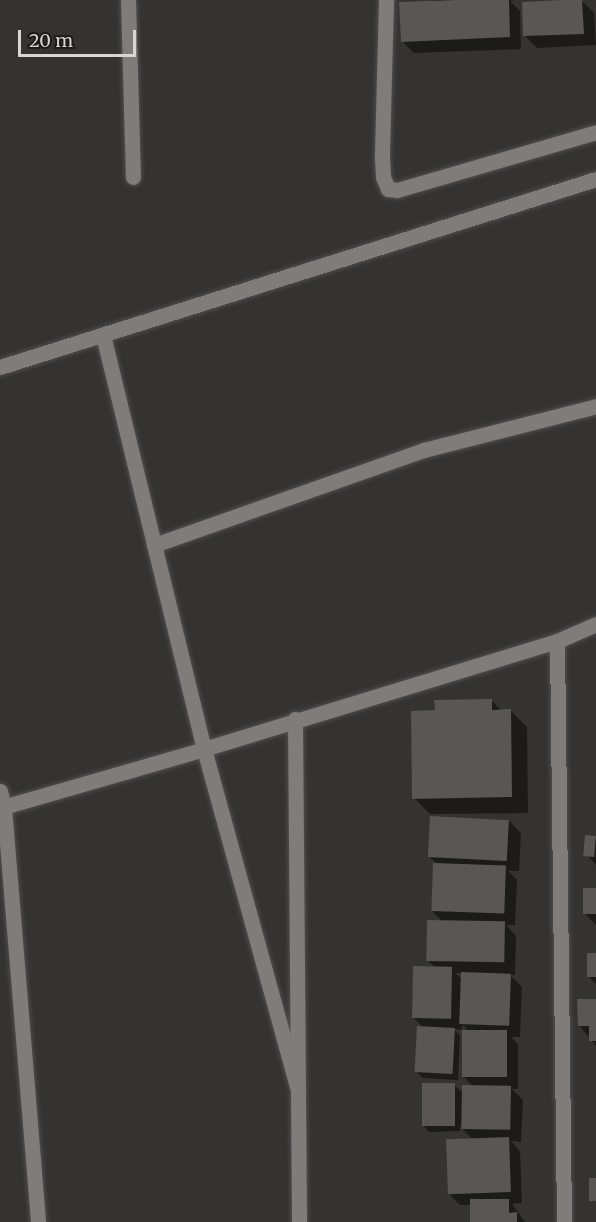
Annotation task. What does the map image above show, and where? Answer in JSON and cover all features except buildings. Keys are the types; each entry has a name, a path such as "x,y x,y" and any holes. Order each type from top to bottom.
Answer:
{"street":[{"path":"128,0 133,177"},
{"path":"386,0 382,157 383,177 388,189 397,190 596,132"},
{"path":"0,367 596,179"},
{"path":"103,335 204,749 298,1091"},
{"path":"154,545 424,450 596,406"},
{"path":"2,807 204,749 295,719 557,641 596,624"},
{"path":"557,641 564,1222"},
{"path":"295,719 299,1222"},
{"path":"0,791 38,1222"}]}
